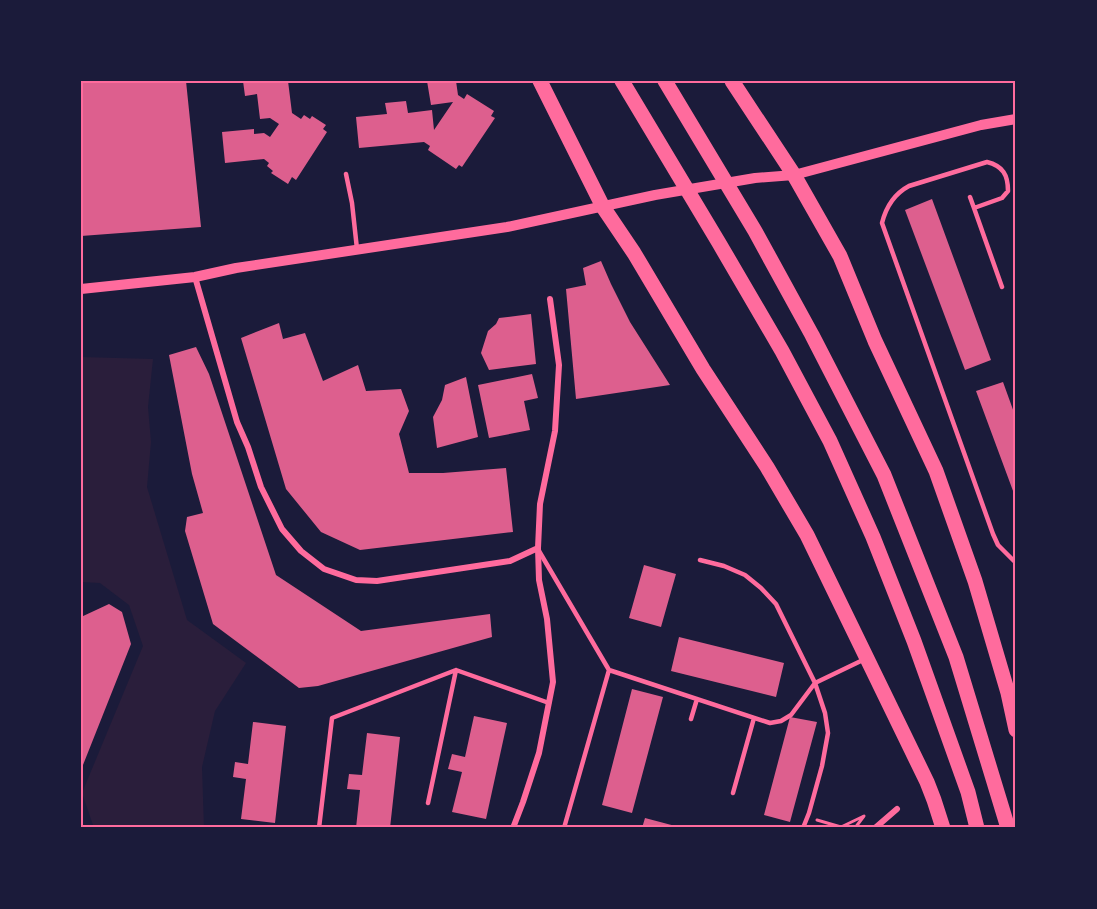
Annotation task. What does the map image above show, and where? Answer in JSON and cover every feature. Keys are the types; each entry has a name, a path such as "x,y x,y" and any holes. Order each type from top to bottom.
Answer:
{"main road":[{"path":"540,81 603,207 634,253 703,369 767,467 807,535 927,783 943,828"},
{"path":"622,81 782,351 830,441 873,537 914,641 968,792 977,828"},
{"path":"665,81 761,241 884,475 956,657 1008,828"},
{"path":"732,81 815,209 840,256 875,341 936,471 975,581 1008,693 1016,730"}],"street":[{"path":"81,289 195,277 236,268 507,226 655,195 755,178 794,175 981,125 1016,119"},
{"path":"195,277 237,422 261,487 282,529 301,551 324,569 356,580 377,581 510,561 538,548"},
{"path":"513,828 539,753 553,682 547,619 539,580 538,548 540,504 555,431 559,365 550,300"},
{"path":"875,828 897,809"}],"lane":[{"path":"974,208 1002,198 1008,191 1008,183 1001,167 987,162 902,190 887,207 882,224 993,534 998,545 1016,561"},
{"path":"346,174 357,249"},
{"path":"970,197 1002,287"},
{"path":"538,548 609,670 770,723 781,721 791,715 815,683 866,658"},
{"path":"700,560 745,575 776,604 815,683 825,714 828,733 822,765 803,828"},
{"path":"319,828 332,718 456,670 549,702"},
{"path":"428,803 456,670"},
{"path":"564,828 609,670"},
{"path":"691,719 698,699"},
{"path":"733,793 754,718"}],"path":[{"path":"808,817 840,827 864,816 855,828"}],"shaded area":[{"path":"81,357 153,359 148,407 151,442 147,487 187,620 246,663 215,711 202,767 204,828 94,828 82,793 143,646 129,605 100,583 81,582"}],"building":[{"path":"81,81 186,81 201,227 81,236"},
{"path":"243,81 288,81 292,113 301,119 304,115 310,119 312,116 326,125 323,129 327,132 296,180 292,177 288,184 271,173 273,171 267,166 269,163 264,159 225,163 222,132 254,129 254,134 264,133 270,137 279,124 270,118 260,119 257,94 245,96"},
{"path":"427,81 456,81 458,95 464,99 467,94 494,111 491,116 495,118 462,167 459,165 456,169 428,150 430,146 424,142 359,148 356,117 387,114 385,103 406,101 408,113 432,110 434,130 453,102 431,105"},
{"path":"932,199 991,360 965,370 905,210"},
{"path":"601,261 630,322 670,385 576,399 566,289 586,285 583,268"},
{"path":"531,314 536,364 489,370 481,353 488,331 499,318"},
{"path":"279,323 283,339 305,333 323,381 358,365 366,391 401,389 409,411 399,434 409,473 506,468 513,532 360,550 321,532 286,489 241,338"},
{"path":"196,347 209,374 276,575 361,631 490,614 492,637 318,686 299,688 213,624 185,531 187,517 203,513 192,474 169,355"},
{"path":"532,374 538,398 524,401 530,430 489,438 478,385"},
{"path":"466,377 478,437 437,448 433,417 442,400 445,385"},
{"path":"1003,382 1016,418 1016,499 976,391"},
{"path":"644,565 676,574 661,627 629,618"},
{"path":"109,604 122,612 131,644 81,770 81,617"},
{"path":"679,637 784,663 776,697 671,671"},
{"path":"632,689 663,697 632,813 602,805"},
{"path":"474,716 507,723 486,819 452,812 462,772 448,769 452,754 465,757"},
{"path":"790,717 817,722 790,822 764,815"},
{"path":"253,722 286,726 275,823 241,819 246,779 233,777 235,762 248,764"},
{"path":"367,733 400,737 390,828 356,828 360,790 347,789 349,774 362,775"},
{"path":"645,818 679,827 679,828 642,828"}]}
